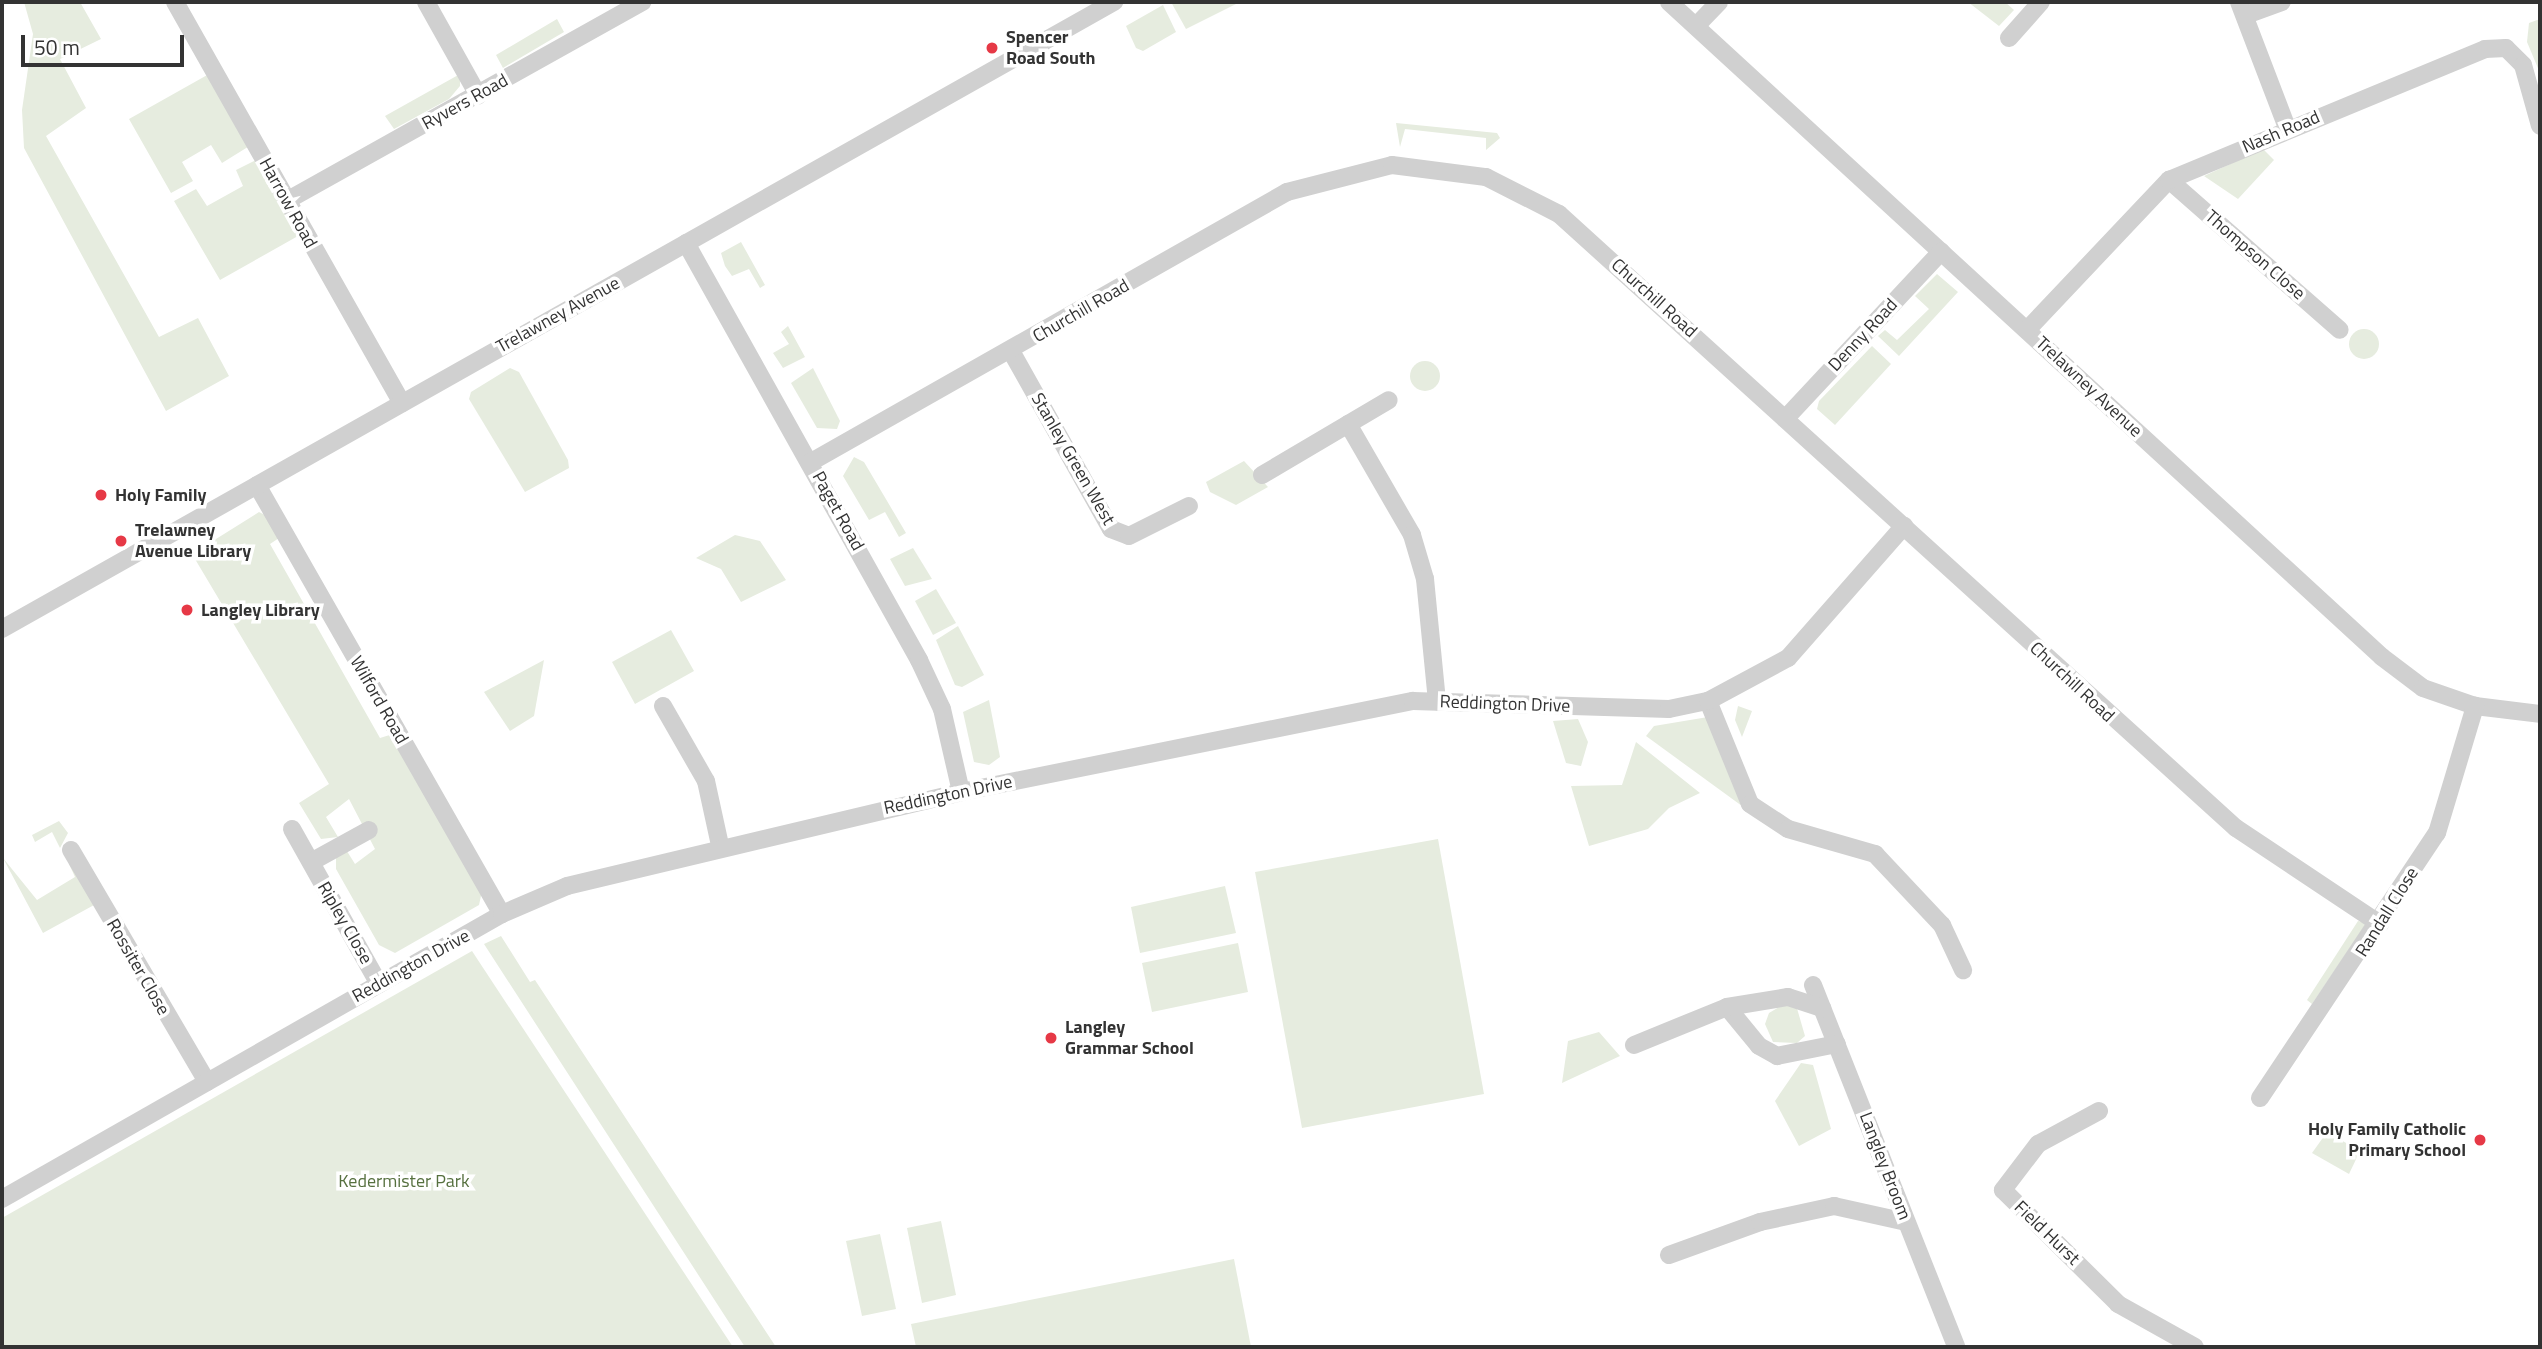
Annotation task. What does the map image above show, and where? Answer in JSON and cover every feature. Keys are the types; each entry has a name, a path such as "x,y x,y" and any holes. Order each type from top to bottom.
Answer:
{"street":[{"name":"Harrow Road","path":"175,2 402,403"},
{"path":"426,2 478,95"},
{"name":"Ryvers Road","path":"288,201 642,2"},
{"name":"Trelawney Avenue","path":"2,629 1114,2"},
{"name":"Trelawney Avenue","path":"1669,2 2382,657 2423,688 2475,706 2540,714"},
{"path":"1696,26 1719,2"},
{"path":"2009,38 2041,2"},
{"path":"2282,2 2243,9 2287,128"},
{"name":"Nash Road","path":"2027,330 2169,180 2287,128 2485,49 2506,48 2523,65 2540,126"},
{"name":"Churchill Road","path":"811,462 1011,351 1287,192 1392,165 1486,177 1559,214 2236,828 2380,924"},
{"name":"Thompson Close","path":"2169,180 2340,330"},
{"name":"Paget Road","path":"687,243 811,462 942,709 961,792"},
{"name":"Denny Road","path":"1785,419 1941,252"},
{"name":"Stanley Green West","path":"1011,351 1111,529 1129,536 1189,506"},
{"path":"1262,475 1389,400"},
{"path":"1348,424 1412,535 1425,579 1437,701"},
{"name":"Wilford Road","path":"257,485 502,914"},
{"name":"Reddington Drive","path":"2,1199 502,914 566,886 720,845 961,792 1437,701 1669,709 1708,701 1788,658 1904,526"},
{"path":"1708,701 1750,804 1788,829 1875,854 1942,925 1964,970"},
{"path":"663,706 706,781 720,845"},
{"name":"Randall Close","path":"2260,1098 2380,924 2437,833 2475,706"},
{"name":"Ripley Close","path":"292,829 379,984"},
{"name":"Ripley Close","path":"311,862 369,830"},
{"name":"Rossiter Close","path":"71,850 207,1082"},
{"name":"Langley Broom","path":"1813,985 1956,1347"},
{"path":"1634,1045 1727,1007 1788,997 1822,1008"},
{"path":"1727,1007 1759,1046 1777,1056 1836,1044"},
{"name":"Field Hurst","path":"2099,1111 2038,1144 2003,1190 2118,1304 2195,1347"},
{"path":"1669,1255 1760,1222 1833,1206 1906,1222"}],"green space":[{"path":"24,2 80,2 101,39 60,59 86,108 46,136 159,337 198,318 229,376 166,411 24,148 22,110 33,34"},
{"path":"1171,2 1240,2 1186,29"},
{"path":"1968,2 2005,2 2014,10 1999,26"},
{"path":"1163,5 1176,32 1143,51 1136,48 1126,26"},
{"path":"557,19 564,32 503,68 496,55"},
{"path":"2540,19 2540,73 2527,42 2529,23"},
{"path":"209,74 251,145 222,163 211,145 182,162 193,181 171,193 129,119"},
{"path":"460,74 460,86 449,99 394,129 385,116"},
{"path":"1396,123 1497,133 1500,138 1486,150 1486,138 1405,129 1400,147"},
{"path":"2263,149 2274,160 2238,199 2204,176"},
{"path":"258,159 298,236 220,280 174,201 196,189 207,206 243,186 236,170"},
{"path":"741,242 765,285 760,288 749,269 732,276 725,266 721,253"},
{"path":"1937,274 1958,292 1899,356 1878,336 1885,330 1897,340 1929,309 1915,296"},
{"path":"788,326 805,357 783,368 773,353 789,344 781,332"},
{"path":"2364,329 2375,333 2379,344 2375,355 2364,359 2353,355 2349,344 2353,333"},
{"path":"1872,346 1891,364 1835,425 1817,409 1819,401"},
{"path":"1425,361 1436,365 1440,376 1436,387 1425,391 1414,387 1410,376 1414,365"},
{"path":"510,368 519,372 568,460 569,468 525,492 469,399 471,392"},
{"path":"813,368 840,421 837,429 817,428 791,383"},
{"path":"854,457 864,462 906,533 899,537 885,512 869,520 843,476"},
{"path":"1244,461 1268,487 1236,505 1210,492 1206,482"},
{"path":"259,512 267,516 279,538 270,544 380,738 396,733 484,882 479,905 395,953 379,945 336,869 336,858 345,848 355,864 375,849 349,799 326,817 338,837 321,839 299,803 329,784 192,554"},
{"path":"735,535 760,541 786,580 741,602 721,569 696,558"},
{"path":"913,548 932,579 905,586 890,559"},
{"path":"936,589 956,623 933,635 915,601"},
{"path":"958,626 984,675 962,687 955,685 936,640"},
{"path":"671,630 694,671 635,704 612,662"},
{"path":"544,660 534,716 510,731 484,692"},
{"path":"989,700 1000,757 989,765 974,762 963,712"},
{"path":"1738,706 1752,711 1742,737 1735,720"},
{"path":"1708,717 1742,806 1646,736 1654,726"},
{"path":"1578,719 1588,742 1581,766 1566,763 1553,721"},
{"path":"1636,742 1700,793 1669,808 1648,829 1589,846 1571,786 1622,785"},
{"path":"59,821 68,833 60,848 52,832 35,842 32,835"},
{"path":"1438,839 1484,1094 1302,1128 1255,872"},
{"path":"3,858 37,900 75,877 69,864 75,860 105,899 43,933"},
{"path":"1225,886 1236,933 1140,953 1131,907"},
{"path":"2358,921 2367,923 2312,1004 2307,1000"},
{"path":"501,936 530,982 535,980 776,1347 745,1347 484,944"},
{"path":"1238,943 1248,992 1152,1012 1142,963"},
{"name":"Kedermister Park","path":"472,951 733,1347 2,1347 2,1218"},
{"path":"1794,998 1805,1036 1797,1043 1773,1042 1765,1024 1769,1013"},
{"path":"1599,1032 1620,1056 1562,1083 1568,1041"},
{"path":"1801,1063 1813,1065 1831,1129 1799,1146 1775,1101"},
{"path":"2327,1132 2360,1151 2349,1174 2312,1153"},
{"path":"941,1221 956,1295 922,1303 907,1228"},
{"path":"880,1234 896,1309 862,1316 846,1241"},
{"path":"1234,1259 1251,1347 916,1347 911,1324"}],"place":[{"name":"Spencer Road South","path":"992,48"},
{"name":"Holy Family","path":"101,495"},
{"name":"Trelawney Avenue Library","path":"121,541"},
{"name":"Langley Library","path":"187,610"},
{"name":"Langley Grammar School","path":"1051,1038"},
{"name":"Holy Family Catholic Primary School","path":"2480,1140"}]}
